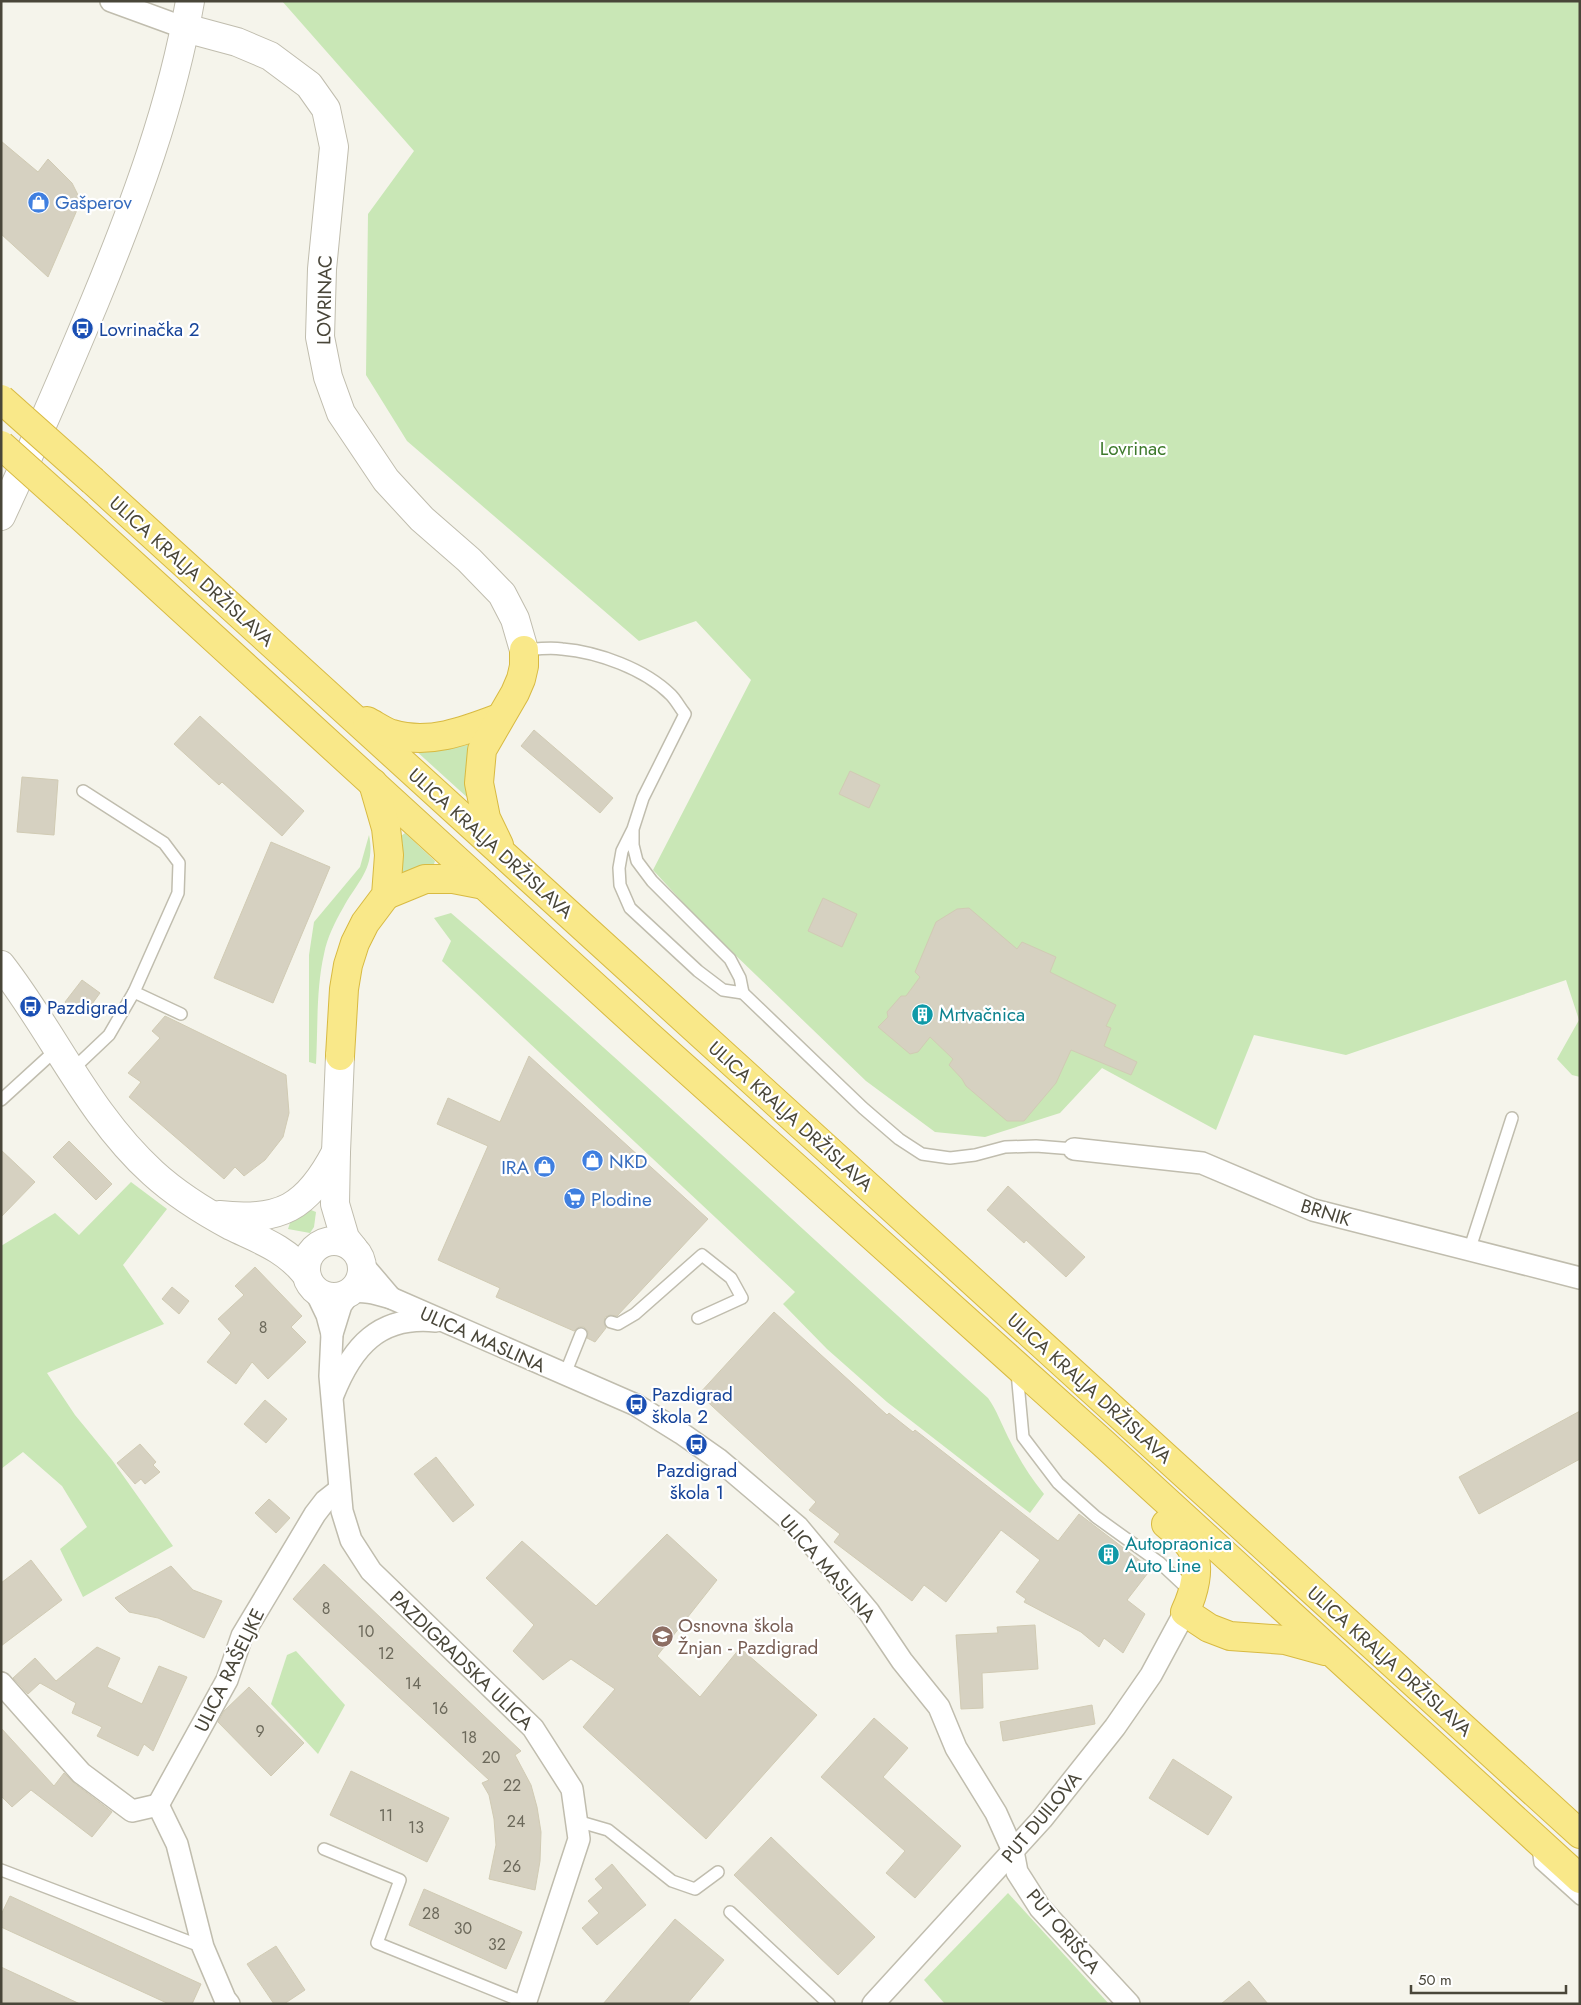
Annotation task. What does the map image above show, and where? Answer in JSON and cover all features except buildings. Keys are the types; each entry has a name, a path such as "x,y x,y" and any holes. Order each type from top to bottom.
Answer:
{"highway":[{"name":"ULICA KRALJA DRŽISLAVA","path":"1,399 347,711 1580,1834"},
{"name":"ULICA KRALJA DRŽISLAVA","path":"1,445 484,885 1104,1443 1332,1654 1580,1879"},
{"path":"504,856 486,818 479,783 482,750 521,679 524,666 524,650"},
{"path":"347,711 392,734 425,738 459,733 499,718"},
{"path":"340,1056 344,989 348,966 355,943 366,923 386,895 390,855 386,828 373,783"},
{"path":"386,895 425,879 453,879 484,885"},
{"path":"1104,1443 1109,1472 1191,1547 1195,1565 1189,1603 1221,1634 1302,1643 1332,1654"}],"street":[{"path":"111,1 185,28"},
{"path":"1,516 36,441 99,290 143,176 173,80 190,1"},
{"name":"LOVRINAC","path":"185,28 237,42 270,56 309,85 326,109 334,147 322,269 320,338 331,386 341,413 386,480 422,519 469,560 502,594 515,619 524,650"},
{"path":"1,965 58,1048 97,1110 137,1158 176,1192 208,1213 273,1245 296,1262 323,1295 340,1297 350,1293"},
{"path":"332,1334 341,1305 360,1281 358,1256 344,1238 335,1204 340,1056"},
{"name":"BRNIK","path":"1074,1149 1202,1163 1313,1210 1580,1278"},
{"path":"208,1213 235,1217 256,1217 275,1214 292,1207 309,1194 336,1152"},
{"path":"332,1334 328,1315 311,1282 308,1258 320,1245 335,1204"},
{"path":"273,1245 305,1248 336,1241 345,1243 358,1256"},
{"name":"ULICA MASLINA","path":"358,1256 391,1298"},
{"name":"ULICA MASLINA","path":"350,1293 360,1291 391,1298 636,1405 718,1459 798,1527 869,1612 902,1661 939,1707 956,1748 996,1813 1013,1851"},
{"path":"332,1398 349,1361 370,1337 401,1323 416,1320 445,1322"},
{"name":"PAZDIGRADSKA ULICA","path":"332,1334 330,1376 339,1490 342,1511 351,1540 371,1571 533,1728 572,1789 579,1839 525,2003"},
{"name":"ULICA RAŠELJKE","path":"158,1804 227,1680 242,1636 315,1514 325,1501 339,1490"},
{"name":"PUT DUILOVA","path":"873,2004 1042,1819 1115,1727 1151,1675 1189,1603"},
{"path":"1,1683 81,1773 132,1811 158,1804 177,1844 203,1947 225,1999 229,2004"},
{"name":"PUT ORIŠCA","path":"1013,1851 1017,1872 1040,1908 1129,2004"}],"lane":[{"path":"524,650 561,648 586,652 612,660 660,686 672,696 685,714 643,798 633,829 622,851 619,868 620,884 630,908 698,972 723,990 743,993"},
{"path":"71,1071 109,1035 134,992 178,893 179,863 164,843 83,791"},
{"path":"633,829 633,845 637,861 652,881 730,959 740,978 743,993 863,1108 899,1139 922,1154 950,1158 975,1155 1005,1147 1036,1146 1074,1149"},
{"path":"134,992 181,1014"},
{"path":"1,1100 58,1048"},
{"path":"1469,1251 1512,1118"},
{"path":"611,1322 618,1324 635,1314 702,1255 731,1278 742,1298 698,1318"},
{"path":"565,1374 581,1334"},
{"path":"1017,1365 1023,1437 1058,1483 1096,1517 1160,1563 1189,1603"},
{"path":"577,1821 608,1830 672,1881 696,1889 718,1872"},
{"path":"1537,1840 1540,1863 1580,1899"},
{"path":"324,1849 400,1880 377,1943 525,2003"},
{"path":"1,1870 203,1947"},
{"path":"730,1912 828,2004"}],"green space":[{"name":"Lovrinac","path":"282,1 1580,1 1580,1077 1572,1075 1557,1059 1579,1020 1566,980 1346,1055 1254,1035 1216,1130 1102,1068 1060,1113 985,1137 935,1132 866,1081 699,920 653,870 751,680 696,621 639,641 407,441 366,375 368,214 414,151"},
{"path":"472,744 469,799 414,749 442,750"},
{"path":"405,833 435,861 433,867 399,874 403,848 401,836"},
{"path":"369,835 370,857 368,866 337,919 325,948 318,995 316,1064 309,1062 309,955 314,922 360,867"},
{"path":"451,913 654,1093 988,1398 1020,1459 1044,1494 1030,1513 887,1402 827,1349 783,1304 795,1292 442,961 451,941 434,918"},
{"path":"131,1182 167,1209 123,1265 164,1324 47,1373 75,1415 112,1460 173,1546 83,1597 60,1549 87,1527 62,1486 23,1452 1,1469 1,1246 55,1213 79,1235"},
{"path":"311,1210 316,1212 314,1227 310,1233 288,1229 291,1220"},
{"path":"296,1651 345,1705 318,1754 271,1704 287,1655"},
{"path":"1008,1893 1109,2004 945,2004 924,1980"}],"place":[{"name":"Gašperov","path":"39,202"},
{"name":"Lovrinačka 2","path":"83,329"},
{"name":"Pazdigrad","path":"31,1007"},
{"name":"Mrtvačnica","path":"923,1014"},
{"name":"NKD","path":"593,1161"},
{"name":"IRA","path":"545,1167"},
{"name":"Plodine","path":"575,1199"},
{"name":"Pazdigrad škola 2","path":"636,1405"},
{"name":"Pazdigrad škola 1","path":"697,1444"},
{"name":"Autopraonica Auto Line","path":"1109,1554"},
{"name":"Osnovna škola Žnjan - Pazdigrad","path":"662,1636"}]}
